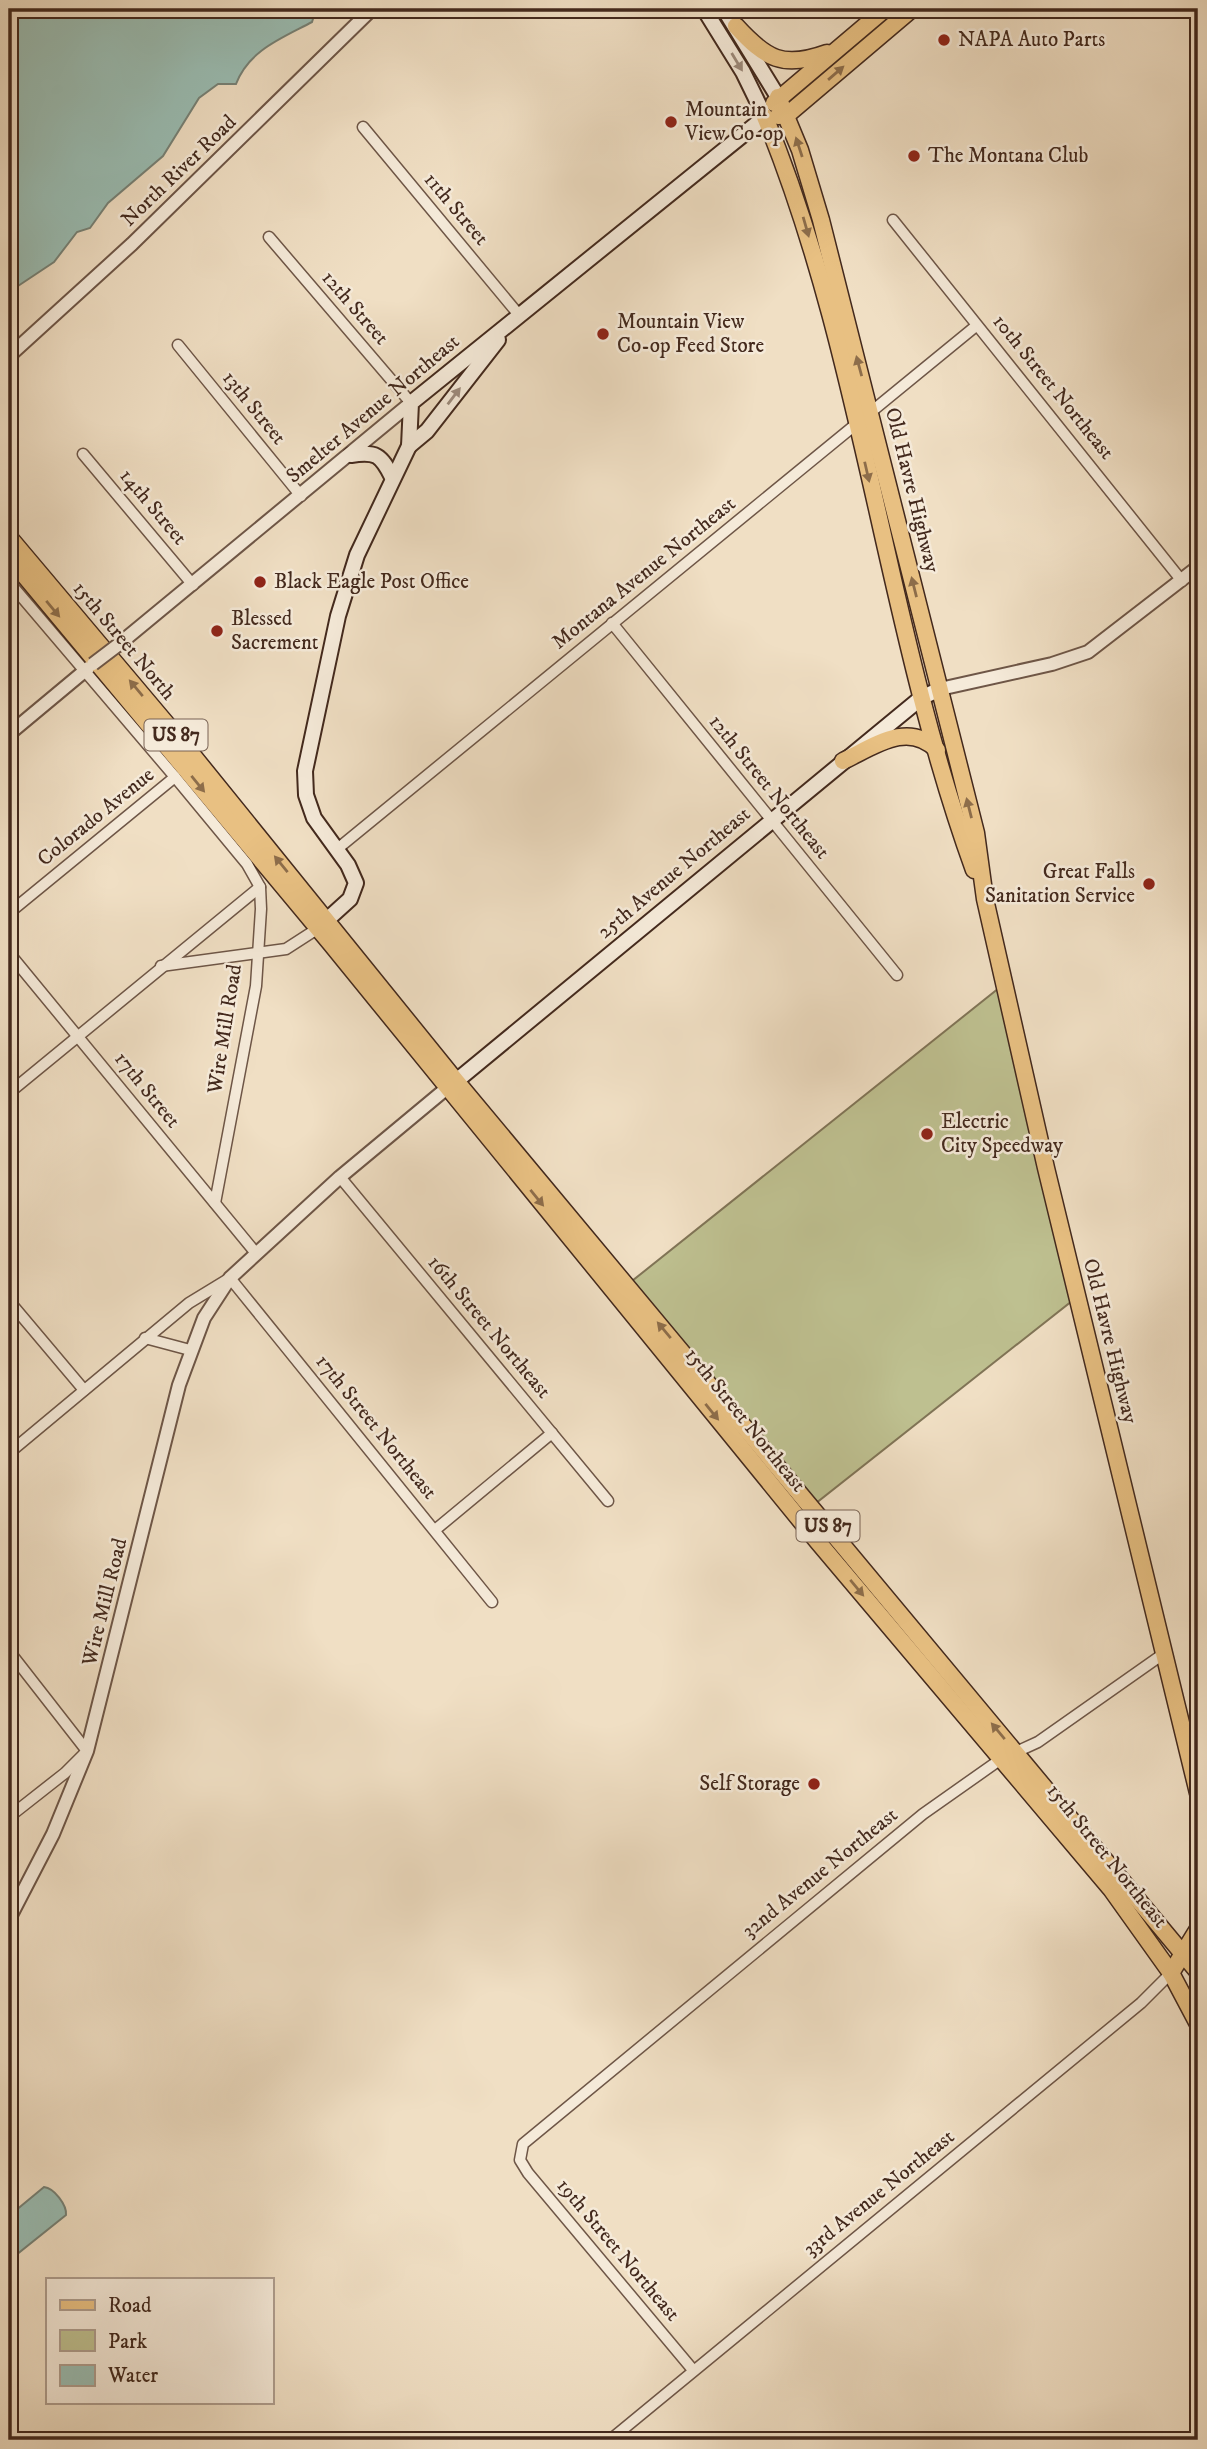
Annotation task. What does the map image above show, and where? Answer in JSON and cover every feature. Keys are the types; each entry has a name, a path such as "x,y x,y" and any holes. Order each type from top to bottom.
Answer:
{"main road":[{"path":"704,9 743,72 765,117 788,115 912,9"},
{"path":"724,9 778,97"},
{"name":"Smelter Avenue Northeast","path":"411,403 765,117 778,97 885,9"},
{"path":"736,26 761,51 780,60 801,61 836,50"},
{"name":"Old Havre Highway","path":"778,97 788,115 821,220 976,833 985,899"},
{"name":"Old Havre Highway","path":"765,117 805,223 921,698 985,899 1052,1193 1166,1652 1198,1793"},
{"path":"409,446 427,431 519,315"},
{"name":"Wire Mill Road","path":"322,925 349,899 356,883 348,865 320,828 309,807 304,785 305,771 338,616 357,555 409,446 411,403"},
{"path":"351,455 369,452 378,457 393,477"},
{"name":"15th Street North","path":"9,537 322,925"},
{"name":"15th Street North","path":"9,557 335,940"},
{"name":"25th Avenue Northeast","path":"452,1085 843,761 921,698 940,689"},
{"path":"843,761 901,736 919,736 937,750"},
{"name":"15th Street Northeast","path":"335,940 452,1085 1009,1756 1198,1972"},
{"name":"15th Street Northeast","path":"1009,1756 1111,1889 1171,1973 1198,2024"},
{"path":"1171,1973 1198,1929"}],"street":[{"name":"North River Road","path":"9,356 132,244 372,9"},
{"name":"11th Street","path":"363,127 519,315"},
{"name":"10th Street Northeast","path":"893,220 1182,581"},
{"name":"12th Street","path":"269,237 411,403"},
{"name":"Montana Avenue Northeast","path":"336,850 976,326"},
{"name":"13th Street","path":"178,345 301,496"},
{"name":"Smelter Avenue Northeast","path":"9,733 351,455 411,403"},
{"name":"14th Street","path":"83,454 193,584"},
{"name":"25th Avenue Northeast","path":"940,689 1052,664 1088,652 1198,567"},
{"path":"9,582 90,667 247,864 260,887 258,954 159,966"},
{"name":"12th Street Northeast","path":"612,623 897,975"},
{"name":"Colorado Avenue","path":"9,913 175,777"},
{"path":"9,1093 159,966 260,887"},
{"name":"Wire Mill Road","path":"215,1203 245,1054 258,954 286,949 322,925"},
{"name":"17th Street","path":"9,953 255,1252"},
{"name":"25th Avenue Northeast","path":"221,1289 255,1252 340,1177 452,1085"},
{"name":"16th Street Northeast","path":"340,1177 608,1501"},
{"path":"9,1453 145,1338 212,1287 230,1278"},
{"name":"17th Street Northeast","path":"230,1278 492,1602"},
{"name":"Wire Mill Road","path":"9,1919 53,1833 87,1751 190,1350 211,1302 221,1289"},
{"path":"9,1301 84,1390"},
{"path":"145,1338 190,1350"},
{"path":"435,1530 552,1433"},
{"path":"9,1651 87,1751 65,1773 9,1818"},
{"name":"32nd Avenue Northeast","path":"520,2151 531,2134 912,1822 1009,1756 1038,1742 1166,1652"},
{"name":"33rd Avenue Northeast","path":"610,2440 1141,2003 1171,1973"},
{"name":"19th Street Northeast","path":"520,2151 520,2160 528,2173 693,2370"}],"green space":[{"name":"Electric City Speedway","path":"1004,984 1077,1297 811,1507 627,1285"}],"water":[{"path":"9,9 316,9 312,22 268,46 249,62 236,84 218,84 199,98 163,156 108,203 90,228 77,232 54,262 9,292"},
{"path":"44,2187 52,2190 59,2198 66,2215 16,2255 9,2257 9,2216"}],"place":[{"name":"NAPA Auto Parts","path":"944,40"},
{"name":"Mountain View Co-op","path":"671,122"},
{"name":"The Montana Club","path":"914,156"},
{"name":"Mountain View Co-op Feed Store","path":"603,334"},
{"name":"Black Eagle Post Office","path":"260,582"},
{"name":"Blessed Sacrement","path":"217,631"},
{"name":"Great Falls Sanitation Service","path":"1149,884"},
{"name":"Electric City Speedway","path":"927,1134"},
{"name":"Self Storage","path":"814,1784"}]}
